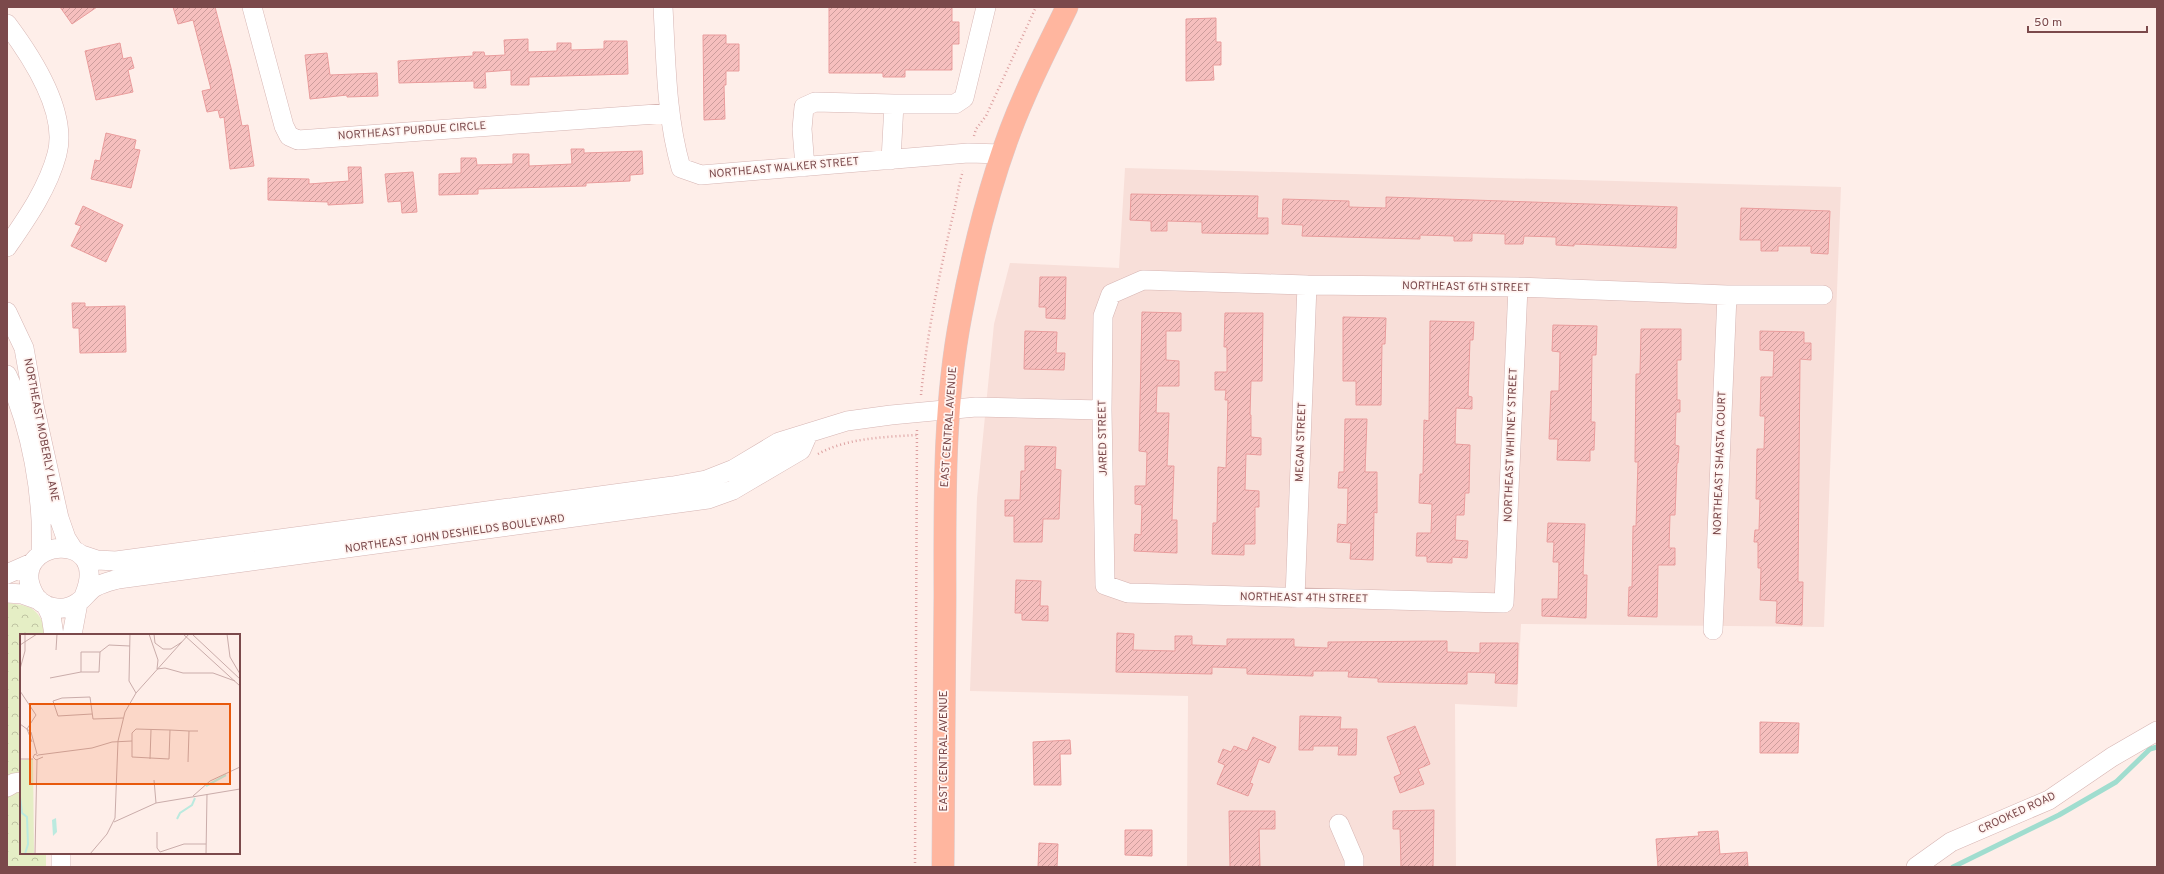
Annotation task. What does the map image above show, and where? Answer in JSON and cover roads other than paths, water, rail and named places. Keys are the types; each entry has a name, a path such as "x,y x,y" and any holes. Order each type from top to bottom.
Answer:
{"main road":[{"name":"EAST CENTRAL AVENUE","path":"943,867 945,498 948,408 961,314 982,222 1003,154 1024,96 1068,7"}],"street":[{"name":"NORTHEAST PURDUE CIRCLE","path":"252,7 284,126 289,136 298,140 670,113"},
{"name":"NORTHEAST WALKER STREET","path":"663,7 670,113 674,145 681,168 701,175 968,153 1003,154"},
{"path":"805,167 802,129 804,107 815,102 955,104 964,98 986,7"},
{"path":"7,24 43,80 58,124 57,152 44,191 7,247"},
{"path":"891,160 894,104"},
{"name":"NORTHEAST 6TH STREET","path":"1111,294 1143,280 1307,285 1518,287 1727,295 1823,296"},
{"name":"MEGAN STREET","path":"1295,598 1307,285"},
{"name":"NORTHEAST WHITNEY STREET","path":"1504,602 1518,287"},
{"name":"JARED STREET","path":"1105,584 1102,410 1103,316 1111,294"},
{"name":"NORTHEAST SHASTA COURT","path":"1713,630 1727,295"},
{"name":"NORTHEAST MOBERLY LANE","path":"7,312 24,348 34,404 59,518 66,538 78,552"},
{"name":"NORTHEAST MOBERLY LANE","path":"7,375 19,400 29,440 41,521 36,559"},
{"name":"NORTHEAST JOHN DESHIELDS BOULEVARD","path":"78,552 97,560 116,561 673,486 706,480 734,469 779,442 847,421 948,408 984,407 1102,410"},
{"name":"NORTHEAST JOHN DESHIELDS BOULEVARD","path":"81,600 96,586 118,579 708,499 733,490 801,450 808,434"},
{"path":"7,574 36,559 53,548 78,552 89,572 90,583 81,600 72,634"},
{"path":"36,559 29,574 30,584 51,616 54,634"},
{"name":"NORTHEAST 4TH STREET","path":"1105,584 1128,593 1504,602"},
{"path":"7,593 22,594 42,603 63,609 81,600"},
{"name":"CROOKED ROAD","path":"1916,867 1951,842 2049,800 2112,757 2157,731"},
{"path":"7,787 14,783 20,782"},
{"path":"1339,824 1354,859 1354,867"},
{"path":"61,854 61,867"}],"waterway":[{"path":"1953,867 2059,815 2116,782 2150,749 2157,747"}]}
